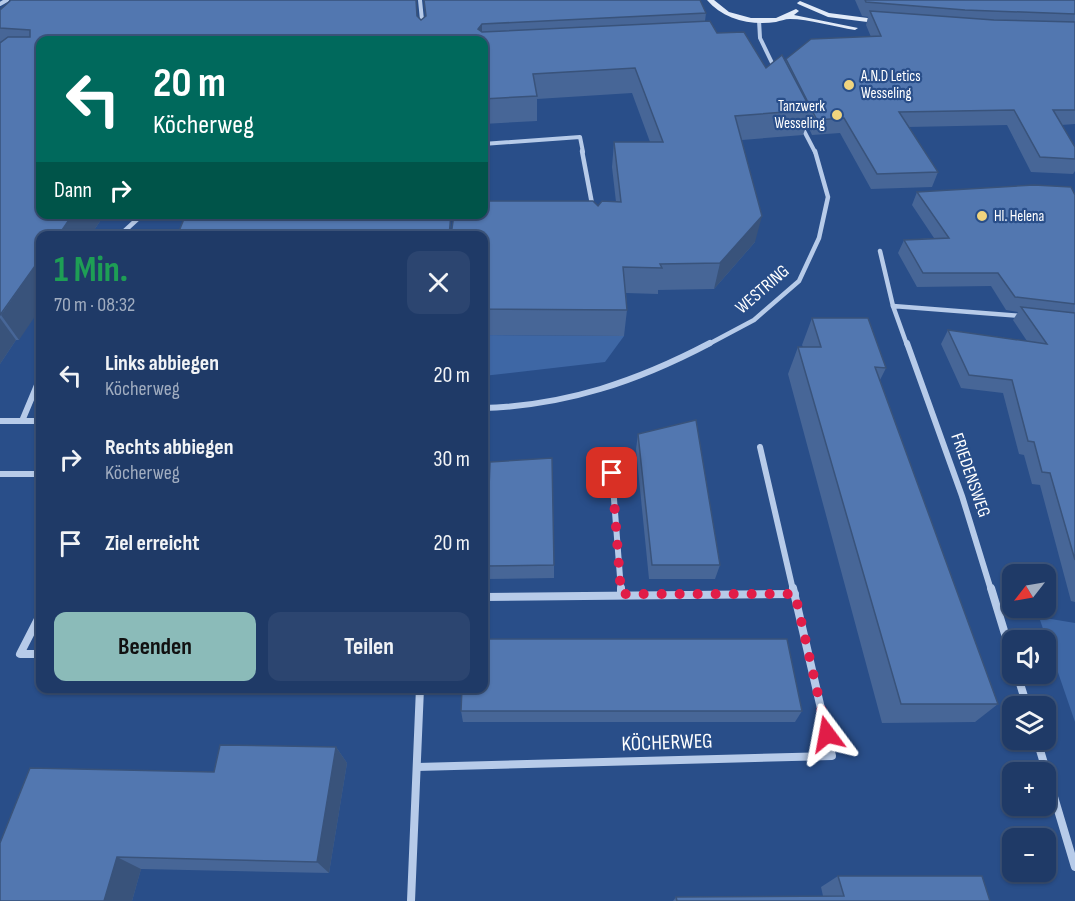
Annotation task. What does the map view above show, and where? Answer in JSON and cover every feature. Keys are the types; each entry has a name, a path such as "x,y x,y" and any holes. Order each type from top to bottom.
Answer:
{"street":[{"path":"0,4 7,0"},
{"path":"420,0 424,36"},
{"path":"710,0 714,6 730,15 759,21 791,16 852,27 887,26 828,15 800,2 791,16"},
{"path":"759,21 759,38 779,78"},
{"name":"WESTRING","path":"488,408 526,407 587,395 695,351 754,320 799,281 819,238 828,197 818,157 799,119"},
{"path":"488,144 580,137 594,216"},
{"path":"124,231 138,219"},
{"name":"FRIEDENSWEG","path":"880,251 893,306 962,496 1004,630"},
{"path":"893,306 977,311 1032,318"},
{"path":"22,421 36,388"},
{"path":"0,421 36,421"},
{"name":"KÖCHERWEG","path":"417,768 832,756 759,447"},
{"path":"612,473 621,594"},
{"path":"0,474 36,474"},
{"path":"488,597 795,594"},
{"path":"36,623 20,654 36,654"},
{"path":"411,901 420,693"},
{"path":"1040,750 1075,867"}],"shaded area":[{"path":"488,335 624,336 605,362 488,375"},
{"path":"1039,618 1075,623 1075,722 1056,667 1056,630 1043,630"}],"building":[{"path":"11,0 416,0 417,16 421,20 426,16 424,0 700,0 706,13 482,24 478,29 482,32 710,21 717,33 744,32 766,68 782,55 811,110 735,116 762,216 720,263 660,264 662,268 623,267 627,310 488,309 488,231 452,231 453,219 488,219 488,201 593,201 598,206 602,201 621,202 614,142 663,142 635,68 533,74 537,96 488,99 488,36 36,36 36,219 70,219 61,231 36,231 36,265 0,315 0,43 8,37 30,37 30,30 0,28 0,10"},
{"path":"865,0 1075,0 1075,14 965,10 866,2"},
{"path":"870,11 994,20 1075,22 1075,110 1053,110 1075,147 1075,159 1040,157 1014,110 899,112 938,172 877,174 844,118 817,120 786,59 811,39 881,36"},
{"path":"1034,185 1071,187 1075,195 1075,304 1015,297 998,273 923,273 904,240 949,238 917,192"},
{"path":"184,219 451,219 449,231 179,231"},
{"path":"1021,307 1075,313 1075,560 1050,473 1042,472 1034,442 1028,441 1012,380 969,375 948,330 1047,344"},
{"path":"812,318 868,318 886,368 875,367 998,704 901,704 798,347 821,347"},
{"path":"696,420 720,565 652,565 638,434"},
{"path":"552,458 554,565 488,566 490,462"},
{"path":"488,639 787,639 802,711 461,711 462,693 488,693"},
{"path":"220,745 336,747 317,862 117,857 104,901 0,901 0,843 30,768 214,772"},
{"path":"838,876 982,876 990,901 677,901 676,897 844,896"}],"place":[{"name":"A.N.D Letics Wesseling","path":"849,85"},
{"name":"Tanzwerk Wesseling","path":"837,115"},
{"name":"Hl. Helena","path":"982,216"}],"route":[{"path":"612,473 621,594 795,594 827,734"}]}
